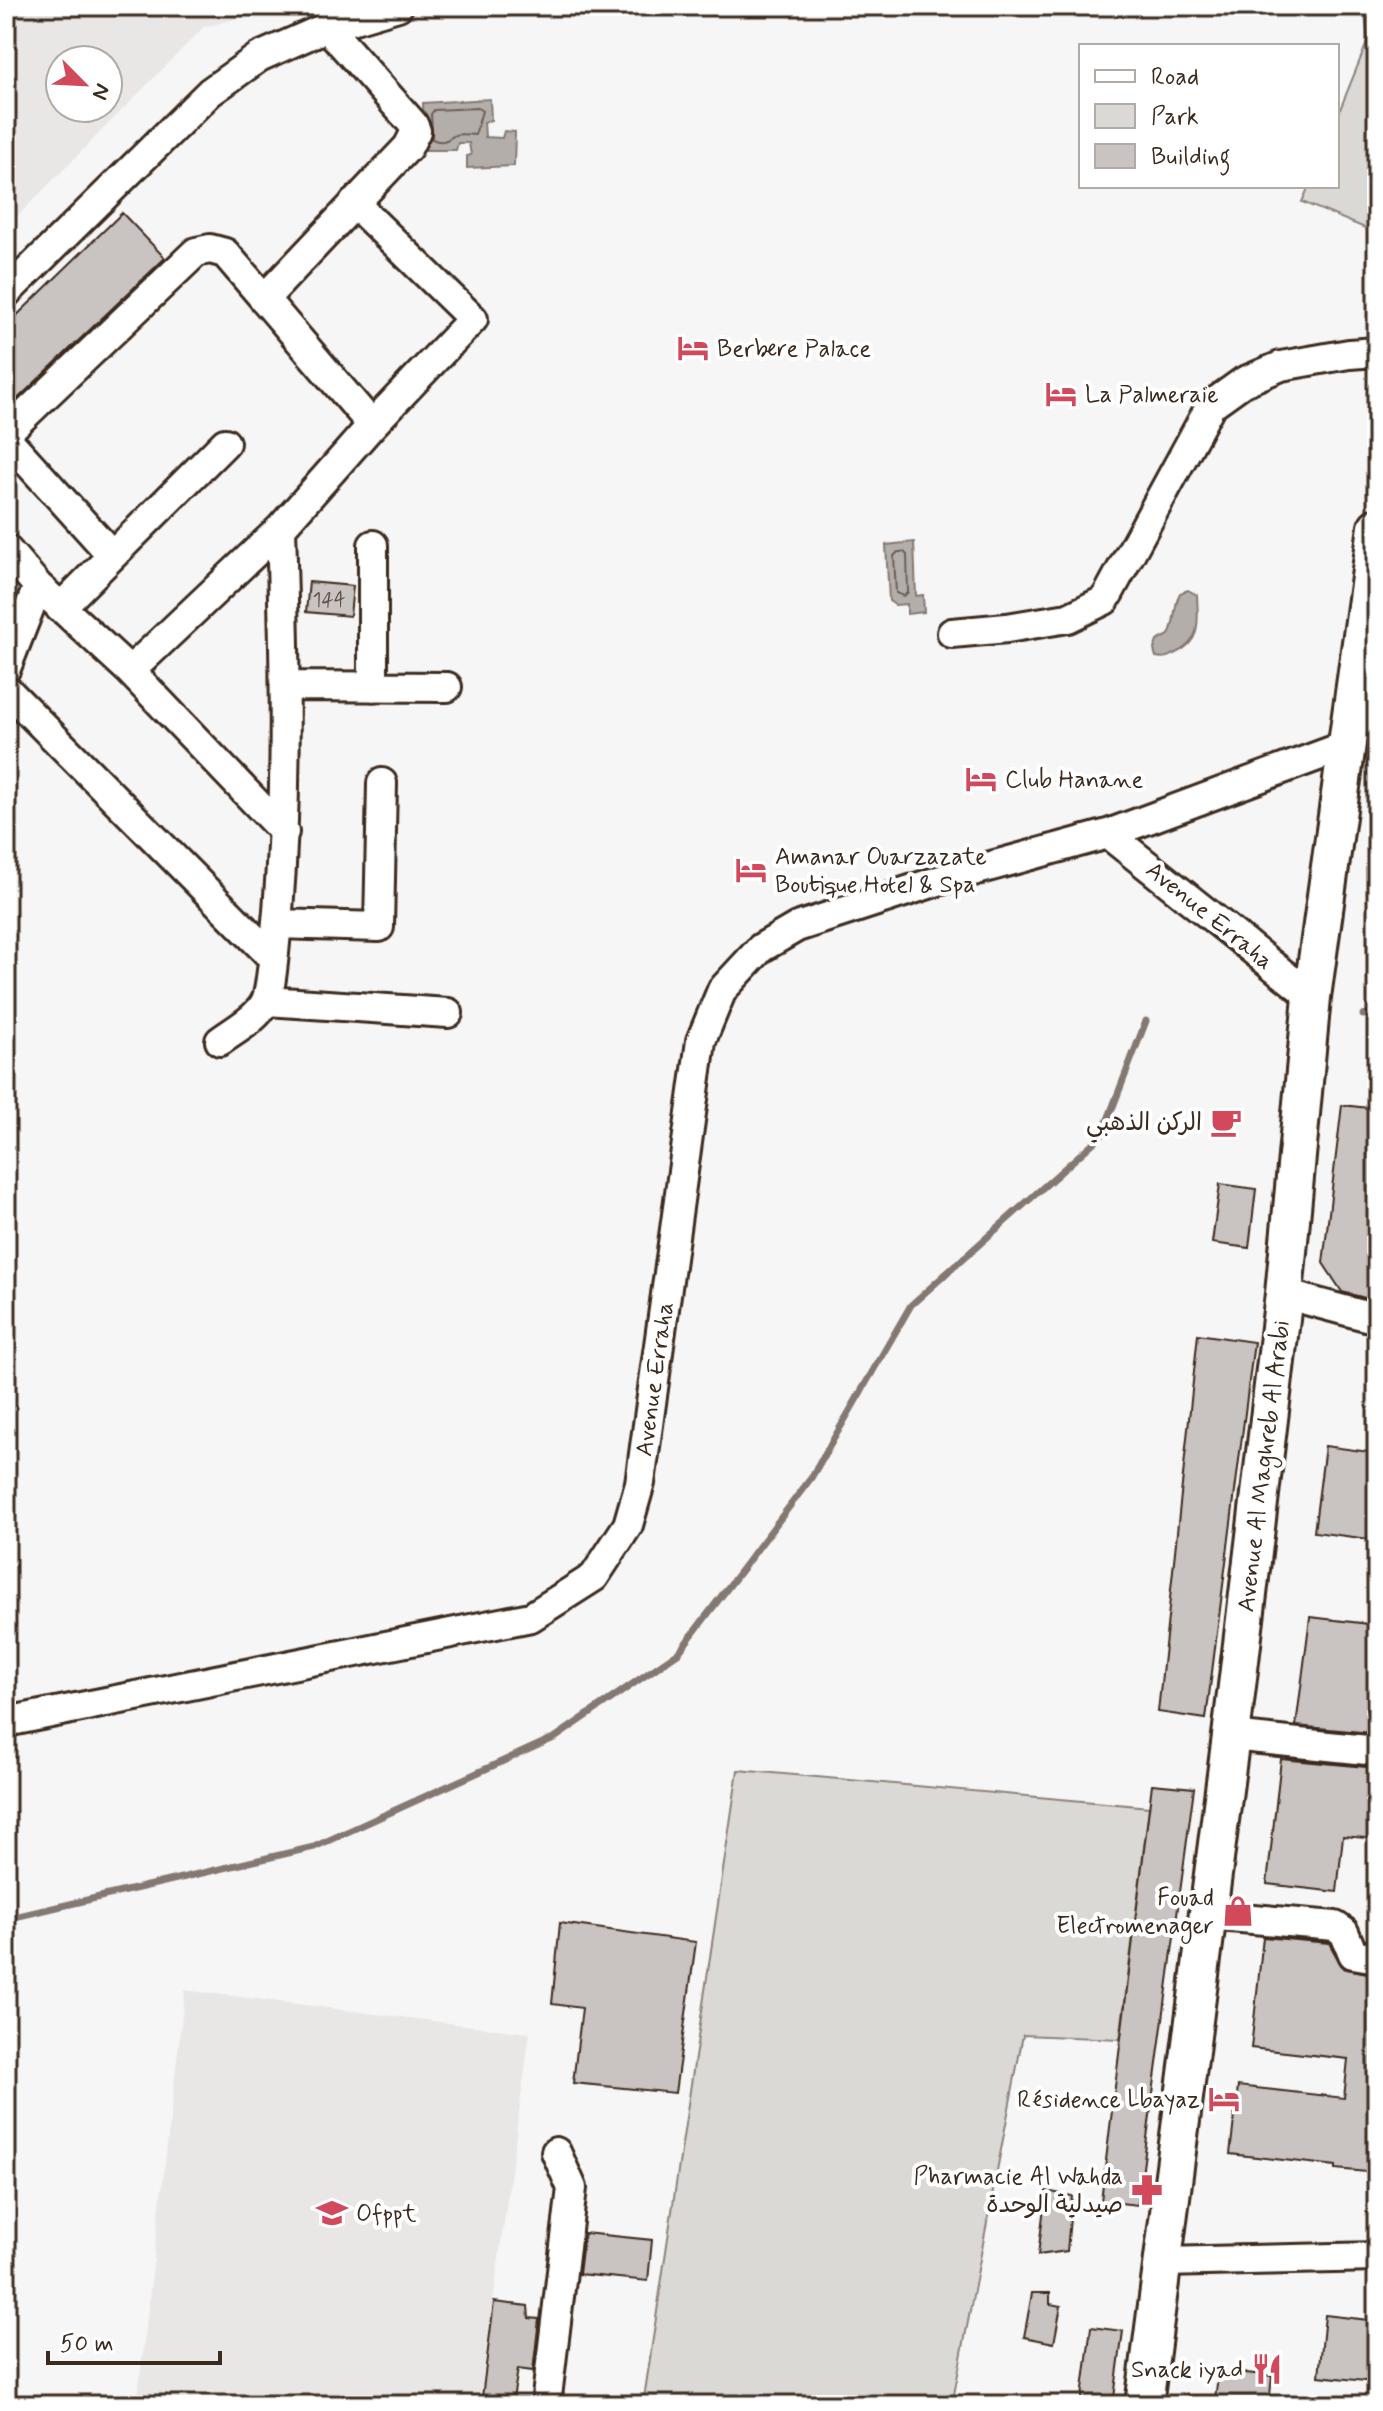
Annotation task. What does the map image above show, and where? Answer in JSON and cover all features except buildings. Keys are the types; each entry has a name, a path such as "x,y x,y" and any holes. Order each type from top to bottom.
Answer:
{"main road":[{"name":"Avenue Al Maghreb Al Arabi","path":"1144,2405 1231,1736 1284,1294 1312,997 1377,527"}],"street":[{"path":"6,293 210,92 259,57 327,27 398,6"},
{"path":"264,299 408,147 416,131 327,27"},
{"path":"130,671 281,528 372,425 473,319 354,203"},
{"path":"112,555 6,436 196,252 210,249 225,253 372,425"},
{"path":"952,633 1068,618 1105,600 1211,405 1243,382 1281,366 1377,352"},
{"path":"60,608 225,443"},
{"path":"220,1041 256,1014 267,1001 277,924 284,832 286,686 281,528"},
{"path":"373,545 373,687"},
{"path":"6,549 38,586 130,671 284,832"},
{"path":"6,668 38,586"},
{"path":"286,686 447,687"},
{"path":"6,689 272,957"},
{"name":"Avenue Erraha","path":"6,1722 531,1617 594,1577 628,1525 640,1483 701,1041 722,990 761,948 797,927 944,879 1108,834 1345,746"},
{"path":"277,924 379,927 382,783"},
{"name":"Avenue Erraha","path":"1108,834 1312,997"},
{"path":"267,1001 448,1013"},
{"path":"1284,1294 1377,1319"},
{"path":"1231,1736 1377,1751"},
{"path":"1206,1915 1335,1926 1344,1932 1353,1954 1377,1958"},
{"path":"546,2405 572,2188 556,2152"},
{"path":"1163,2262 1377,2257"}],"shaded area":[{"path":"6,6 285,6 204,27 124,108 124,44 44,44 44,124 108,124 6,228"},
{"name":"Ofppt","path":"185,1990 530,2033 479,2405 219,2405 138,2394"}],"green space":[{"path":"1364,6 1377,6 1377,233 1302,202 1308,188 1339,188 1339,112 1368,40"},
{"path":"738,1770 1149,1807 1120,2039 1023,2035 952,2405 643,2405"}],"water":[{"path":"490,99 491,120 484,122 485,137 502,138 504,131 515,132 514,166 467,168 467,156 471,155 469,143 458,143 456,150 425,150 423,103"},
{"path":"914,542 916,596 923,595 924,612 907,614 907,604 895,605 889,601 886,545"},
{"path":"1188,590 1197,595 1198,622 1194,636 1176,653 1156,657 1154,650 1157,641 1169,635 1180,593"}],"waterway":[{"path":"1363,1015 1377,1012"},
{"path":"6,1919 314,1847 556,1737 679,1652 811,1478 911,1305 1102,1135 1146,1021"}],"place":[{"name":"Berbere Palace","path":"693,348"},
{"name":"La Palmeraie","path":"1061,394"},
{"name":"Club Hanane","path":"981,779"},
{"name":"Amanar Ouarzazate Boutique Hotel & Spa","path":"751,870"},
{"name":"الركن الذهبي","path":"1226,1122"},
{"name":"Fouad Electromenager","path":"1238,1911"},
{"name":"Résidence Lbayaz","path":"1224,2099"},
{"name":"Pharmacie Al Wahda صيدلية الوحدة","path":"1147,2190"},
{"name":"Ofppt","path":"332,2213"},
{"name":"Snack iyad","path":"1267,2369"}]}
